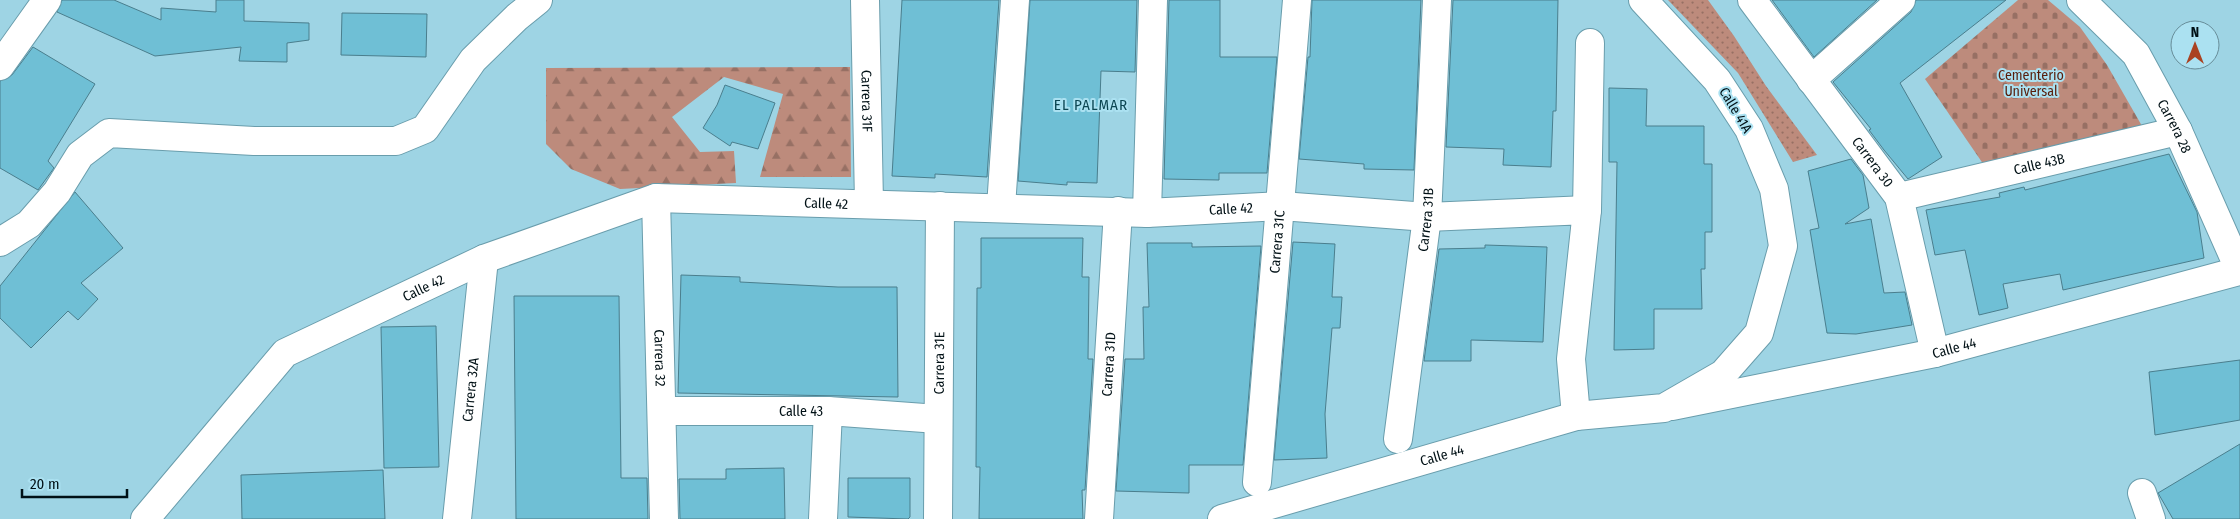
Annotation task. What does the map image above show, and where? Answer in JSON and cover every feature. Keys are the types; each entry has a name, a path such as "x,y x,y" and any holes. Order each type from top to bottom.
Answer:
{"street":[{"path":"0,66 47,0"},
{"path":"0,242 29,224 57,192 80,155 109,133 254,141 396,141 425,129 473,60 517,17 538,0"},
{"name":"Carrera 31F","path":"864,0 869,203"},
{"path":"1001,207 1015,0"},
{"path":"1147,212 1153,0"},
{"name":"Carrera 31C","path":"1257,482 1297,0"},
{"name":"Carrera 31B","path":"1398,439 1427,216 1437,0"},
{"name":"Calle 41A","path":"1642,0 1718,80 1749,129 1774,189 1784,246"},
{"name":"Carrera 30","path":"1752,0 1899,198 1935,353"},
{"path":"1811,80 1900,0"},
{"name":"Carrera 28","path":"2081,0 2136,54 2178,130 2240,271"},
{"path":"1576,416 1571,359 1586,239 1590,43"},
{"name":"Calle 43B","path":"1899,198 2178,130"},
{"name":"Calle 42","path":"145,519 285,353 484,259 656,198 1147,212 1281,206 1427,216 1587,210"},
{"name":"Carrera 32","path":"656,198 663,411 664,519"},
{"name":"Carrera 31E","path":"938,519 940,206"},
{"name":"Carrera 31D","path":"1098,519 1118,211"},
{"name":"Calle 44","path":"1664,408 1723,374 1759,333 1784,246"},
{"name":"Carrera 32A","path":"457,519 484,259"},
{"name":"Calle 44","path":"1222,519 1576,416 1664,408 1935,353 2240,271"},
{"path":"823,519 828,410"},
{"name":"Calle 43","path":"663,411 828,410 938,419"},
{"path":"2142,493 2151,519"}],"green space":[{"path":"1668,0 1708,0 1766,86 1817,155 1793,162 1738,73"},
{"name":"Cementerio Universal","path":"2018,0 2048,0 2080,27 2107,65 2142,126 1988,171 1925,79"},
{"path":"850,67 851,177 760,177 783,94 724,77 672,117 700,152 734,151 736,183 620,189 571,169 546,144 546,68"}],"building":[{"path":"62,0 114,0 161,20 161,8 216,12 216,0 244,0 244,21 309,23 309,40 287,43 287,62 239,61 241,47 155,56 57,12"},
{"path":"902,0 999,0 987,177 935,174 935,178 892,176"},
{"path":"1030,0 1137,0 1135,72 1101,71 1097,183 1067,182 1067,185 1018,181"},
{"path":"1169,0 1220,0 1220,57 1277,57 1267,173 1219,173 1219,180 1164,179"},
{"path":"1312,0 1421,0 1414,170 1364,169 1364,164 1299,159 1308,57 1310,57"},
{"path":"1453,0 1558,0 1556,111 1553,111 1551,167 1503,165 1504,149 1446,147"},
{"path":"1772,0 1877,0 1814,57"},
{"path":"1916,0 2006,0 1900,83 1942,157 1908,179 1833,82 1911,12"},
{"path":"342,13 427,14 426,57 341,55"},
{"path":"33,47 95,84 48,161 54,168 38,190 0,168 0,81 12,75"},
{"path":"725,85 775,103 758,149 732,142 730,146 703,128 717,105"},
{"path":"1609,88 1647,89 1646,126 1704,126 1704,164 1712,164 1712,232 1705,232 1705,269 1701,269 1702,309 1654,309 1654,349 1614,350 1617,162 1609,162"},
{"path":"2169,154 2197,212 2204,258 2063,290 2060,274 2003,284 2008,308 1979,315 1965,250 1935,255 1926,210 2000,197 1999,193 2024,187 2025,190"},
{"path":"1851,159 1863,175 1869,208 1845,224 1871,219 1884,293 1905,292 1912,325 1856,334 1827,333 1810,230 1819,228 1808,171"},
{"path":"75,192 123,248 81,283 98,299 78,320 68,311 31,348 0,318 0,286"},
{"path":"981,238 1083,238 1082,277 1089,277 1088,359 1093,359 1085,490 1082,490 1083,519 979,519 980,467 976,467 977,288 981,288"},
{"path":"1293,242 1335,244 1332,297 1342,297 1340,328 1332,328 1325,414 1327,458 1274,460"},
{"path":"1147,243 1192,243 1192,247 1261,246 1243,465 1189,465 1189,493 1116,491 1125,359 1144,359 1143,307 1149,307"},
{"path":"1485,245 1547,247 1543,342 1471,340 1471,361 1424,361 1439,249 1485,248"},
{"path":"681,275 740,277 740,282 838,287 897,287 898,397 678,393"},
{"path":"514,296 619,296 621,478 647,478 648,519 516,519"},
{"path":"436,326 439,467 384,468 381,327"},
{"path":"2240,360 2240,420 2155,435 2149,372"},
{"path":"2240,444 2240,519 2173,519 2158,493"},
{"path":"784,468 785,519 680,519 679,479 726,479 726,469"},
{"path":"383,470 385,519 242,519 241,475"},
{"path":"848,478 910,478 910,517 908,519 848,517"}],"district":[{"name":"EL PALMAR","path":"1091,105"}]}
